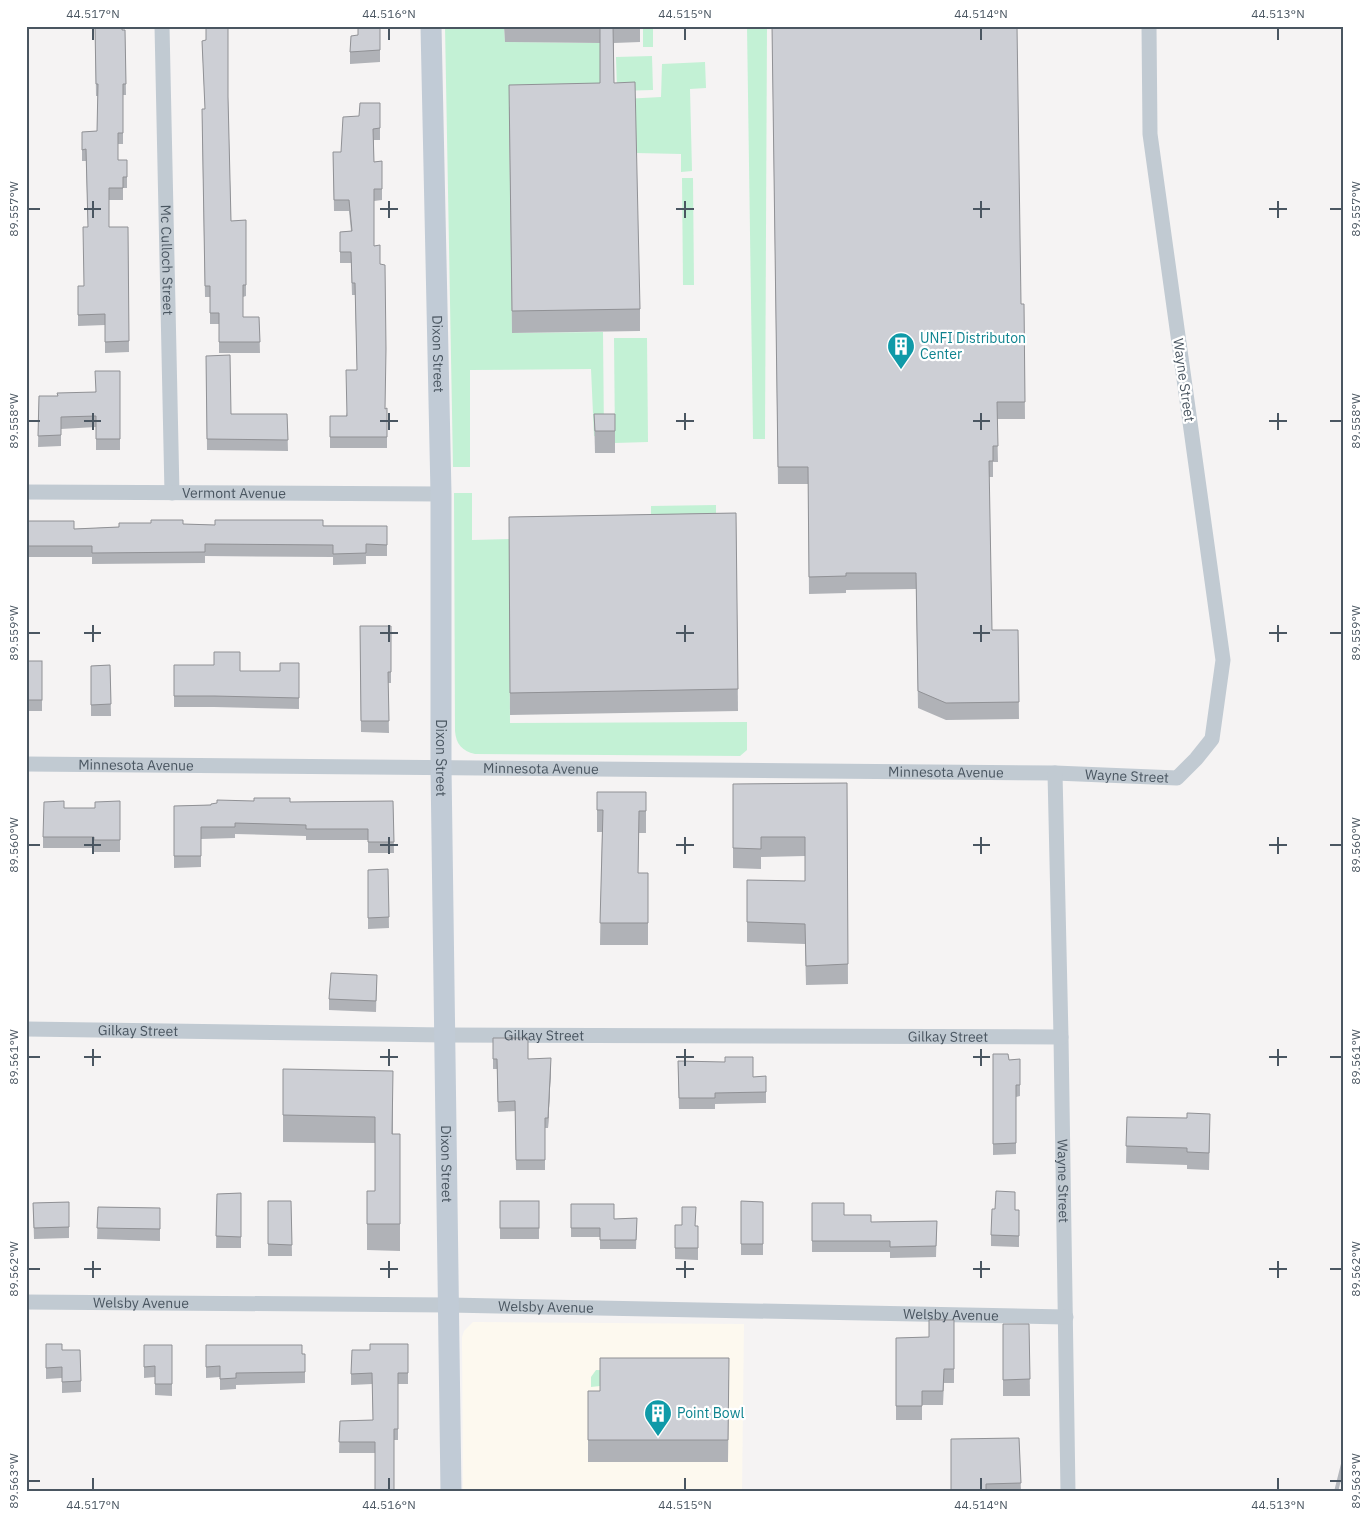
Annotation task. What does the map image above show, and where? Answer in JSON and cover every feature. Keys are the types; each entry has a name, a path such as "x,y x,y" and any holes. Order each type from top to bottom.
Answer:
{"street":[{"name":"Mc Culloch Street","path":"162,26 172,493"},
{"name":"Dixon Street","path":"431,26 441,494 441,767 451,1492"},
{"name":"Wayne Street","path":"1068,1492 1062,1037 1055,773 1177,778 1196,759 1212,738 1223,660 1150,134 1149,26"},
{"name":"Vermont Avenue","path":"26,492 441,494"},
{"name":"Minnesota Avenue","path":"26,764 1055,773"},
{"name":"Gilkay Street","path":"26,1029 445,1035 1062,1037"},
{"name":"Welsby Avenue","path":"26,1302 449,1304 1066,1317"}],"shaded area":[{"path":"473,1322 744,1324 742,1492 463,1492 462,1337 464,1331"}],"green space":[{"path":"445,26 504,26 505,42 600,43 600,105 509,108 512,333 603,332 604,436 594,436 591,369 470,370 470,467 453,467"},
{"path":"643,26 653,26 653,47 643,47"},
{"path":"747,26 767,26 765,439 753,439"},
{"path":"652,56 653,90 617,91 616,57"},
{"path":"705,62 706,88 690,89 692,171 681,172 681,154 636,153 624,99 661,97 662,64"},
{"path":"682,178 693,178 694,285 683,285"},
{"path":"614,338 647,338 648,442 615,443"},
{"path":"454,493 472,493 472,540 509,539 510,723 747,722 747,750 740,756 475,754 463,749 458,743 455,731"},
{"path":"716,505 716,536 651,537 651,506"},
{"path":"596,1370 631,1371 600,1380 600,1386 591,1387 591,1377"}],"building":[{"path":"95,26 122,26 122,30 125,30 126,84 123,84 123,133 118,133 118,160 127,160 127,177 123,177 123,188 109,188 109,227 128,227 129,341 105,342 105,314 78,315 78,286 84,286 83,227 88,227 86,149 82,150 82,132 97,131 98,84 96,84"},
{"path":"206,26 228,26 231,221 246,220 246,285 243,285 243,317 259,317 260,342 219,342 219,313 210,313 210,286 205,286 202,109 205,109 202,41 206,40"},
{"path":"358,26 380,26 380,50 350,52 351,36 358,35"},
{"path":"600,26 613,26 614,83 635,82 640,309 512,311 509,85 600,83"},
{"name":"UNFI Distributon Center","path":"772,26 1017,26 1021,304 1024,304 1025,402 997,402 998,446 993,446 993,461 989,461 992,630 1018,630 1019,702 946,703 918,691 916,573 846,573 846,576 809,577 808,467 778,467"},
{"path":"360,103 380,103 380,128 373,129 374,162 382,161 382,189 374,189 374,246 380,245 380,264 385,265 385,409 387,408 387,437 330,437 330,416 347,416 346,370 357,370 355,283 352,283 351,252 340,252 340,232 352,231 349,200 334,200 333,152 341,152 343,117 359,116"},
{"path":"230,355 231,414 287,414 288,440 207,439 206,356"},
{"path":"95,371 120,371 120,439 96,439 96,416 61,417 61,435 38,436 39,396 58,396 57,393 96,392"},
{"path":"594,414 615,414 615,431 595,431"},
{"path":"736,513 738,689 510,693 509,517"},
{"path":"151,520 183,520 183,524 215,525 215,520 323,520 323,526 387,526 387,545 366,544 366,553 333,554 333,545 205,544 205,552 92,553 92,546 26,546 26,521 74,521 74,529 119,527 119,523 151,523"},
{"path":"360,626 391,626 391,672 388,672 389,721 361,721"},
{"path":"214,652 240,652 240,671 280,671 280,663 299,663 299,698 174,696 174,665 214,665"},
{"path":"26,661 42,661 42,700 26,700"},
{"path":"110,665 111,704 91,705 91,666"},
{"path":"847,783 848,964 806,966 805,924 747,922 747,880 805,881 805,837 761,837 761,849 733,848 733,784"},
{"path":"597,792 646,792 646,811 639,811 638,873 648,873 648,923 600,923 603,810 597,810"},
{"path":"254,798 290,798 290,802 393,801 394,842 368,842 368,829 306,829 306,825 235,823 235,827 201,827 201,856 174,856 174,806 211,805 217,803 217,800 254,801"},
{"path":"64,801 64,808 95,808 95,802 120,801 120,840 94,840 94,837 43,837 44,802"},
{"path":"388,869 389,917 368,918 368,870"},
{"path":"331,973 377,975 376,1001 329,999"},
{"path":"493,1038 528,1038 528,1059 551,1058 548,1118 545,1118 545,1160 516,1160 515,1101 498,1102 497,1059 493,1059"},
{"path":"993,1054 1008,1054 1009,1060 1020,1059 1020,1085 1016,1085 1016,1143 993,1144"},
{"path":"725,1057 753,1057 753,1077 766,1076 766,1092 715,1093 715,1098 679,1098 678,1061 725,1062"},
{"path":"283,1069 393,1071 392,1134 400,1134 400,1224 367,1224 367,1191 375,1191 375,1117 283,1115"},
{"path":"1187,1113 1210,1114 1209,1153 1187,1152 1187,1148 1126,1146 1127,1117 1187,1118"},
{"path":"996,1191 1015,1192 1015,1210 1019,1210 1019,1236 991,1235 992,1209 995,1209"},
{"path":"241,1193 241,1237 216,1236 217,1194"},
{"path":"268,1201 291,1201 292,1245 268,1244"},
{"path":"500,1201 539,1201 539,1228 500,1228"},
{"path":"741,1201 763,1202 763,1244 741,1244"},
{"path":"69,1202 69,1227 34,1228 33,1203"},
{"path":"812,1203 844,1203 844,1215 871,1215 871,1222 937,1221 936,1246 890,1247 890,1241 812,1241"},
{"path":"571,1204 614,1204 614,1219 637,1218 636,1240 600,1240 600,1228 571,1228"},
{"path":"98,1207 160,1208 160,1229 97,1228"},
{"path":"682,1207 696,1207 695,1226 698,1226 698,1248 675,1248 675,1225 682,1225"},
{"path":"929,1320 954,1320 954,1369 944,1369 943,1391 922,1391 922,1406 896,1406 896,1338 929,1337"},
{"path":"1003,1324 1029,1324 1030,1379 1003,1380"},
{"path":"46,1344 62,1344 62,1350 80,1350 81,1381 62,1382 62,1367 46,1368"},
{"path":"370,1344 408,1344 408,1373 398,1373 398,1429 394,1429 394,1492 375,1492 375,1442 339,1442 340,1421 373,1420 372,1373 351,1374 352,1350 370,1350"},
{"path":"144,1345 172,1345 172,1384 155,1384 155,1366 144,1367"},
{"path":"206,1345 302,1345 302,1354 305,1354 305,1372 236,1373 236,1378 220,1379 220,1366 206,1367"},
{"name":"Point Bowl","path":"600,1358 729,1358 728,1440 588,1440 588,1391 600,1391"},
{"path":"1019,1438 1021,1483 986,1484 986,1492 951,1492 951,1439"}],"railway":[{"path":"1336,1492 1344,1460"}],"place":[{"name":"UNFI Distributon Center","path":"901,370"},
{"name":"Point Bowl","path":"658,1437"}]}
